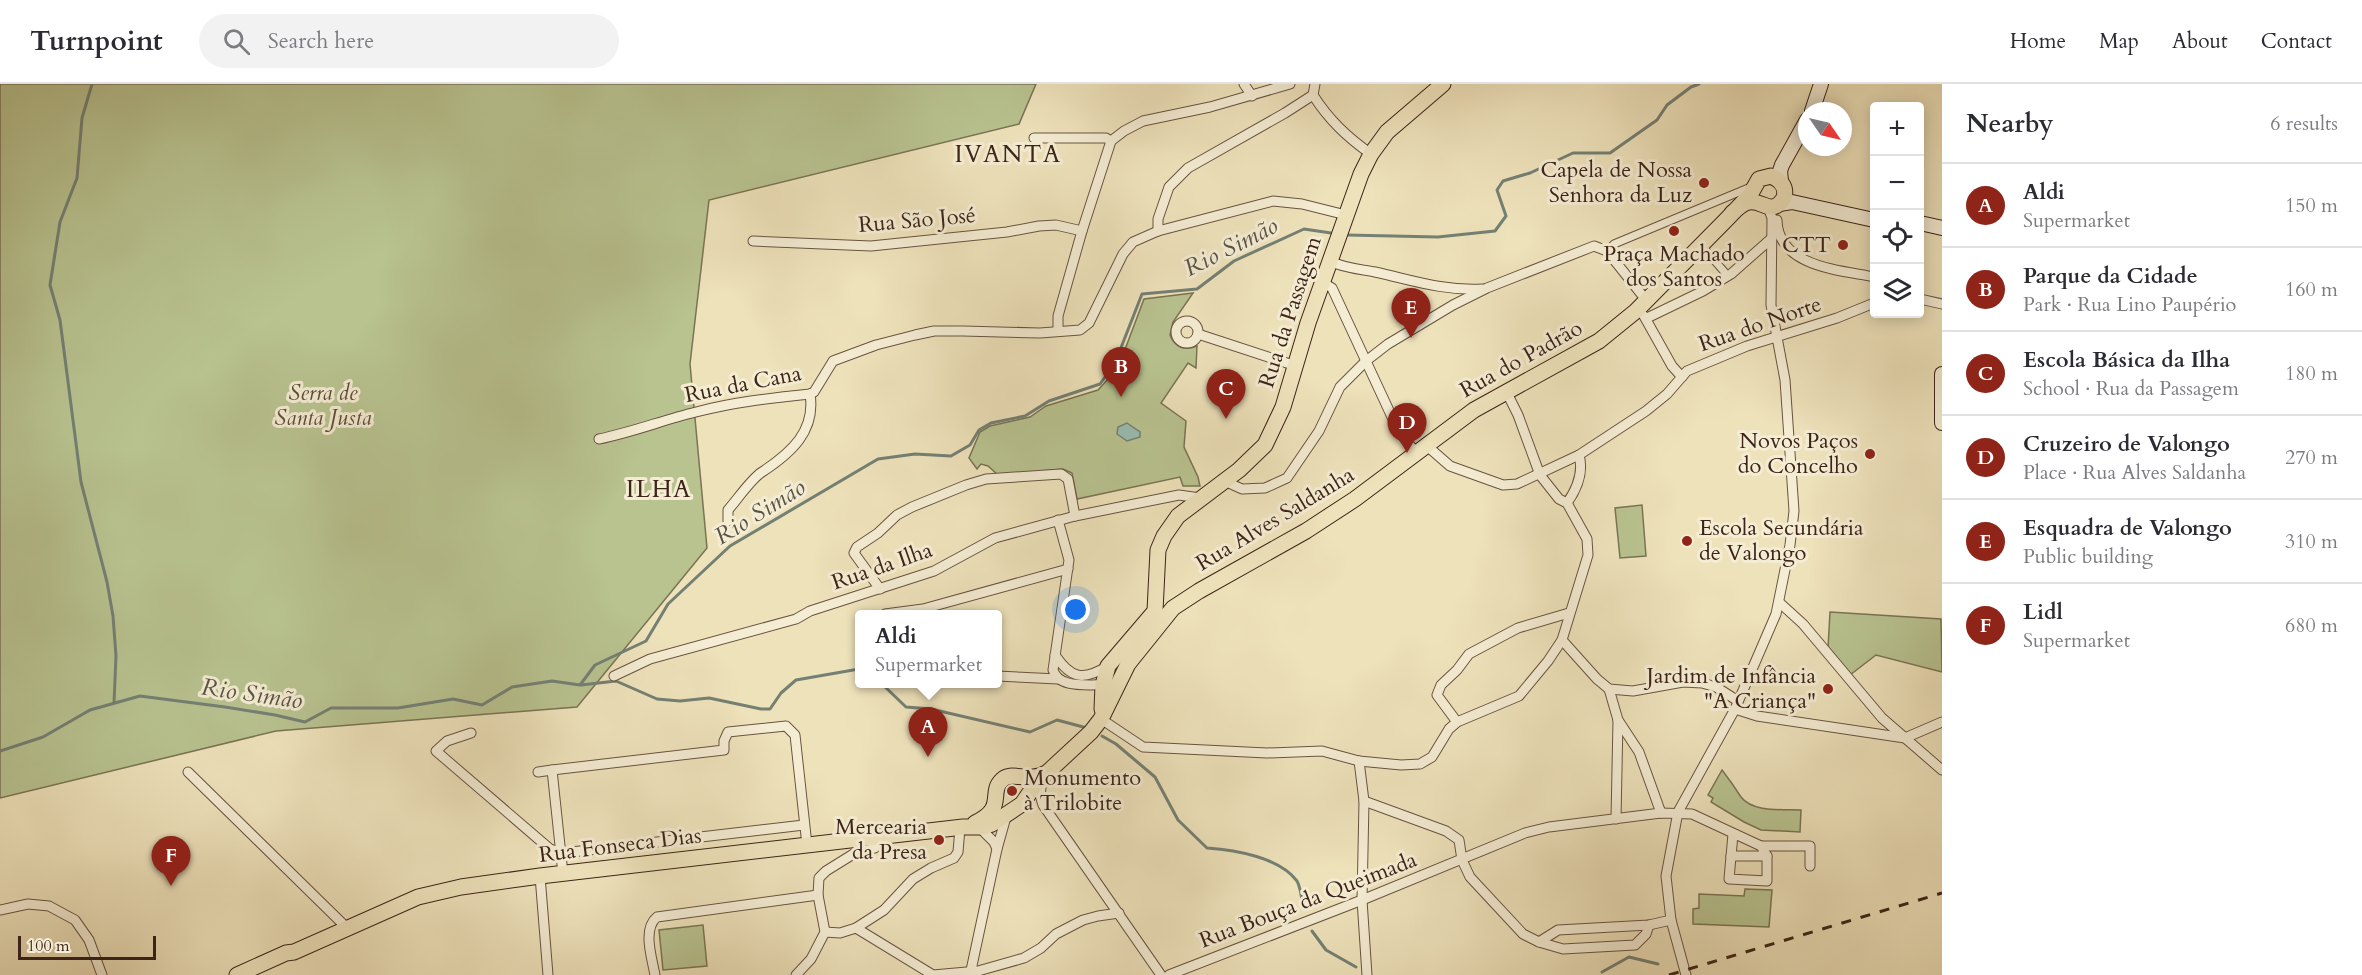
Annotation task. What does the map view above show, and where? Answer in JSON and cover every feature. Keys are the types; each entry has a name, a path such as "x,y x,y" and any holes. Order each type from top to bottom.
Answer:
{"main road":[{"name":"Rua da Passagem","path":"1161,616 1158,550 1161,543 1178,516 1254,457 1265,445 1283,407 1329,261 1361,174 1371,154 1387,132 1443,84"},
{"path":"1815,102 1821,84"},
{"path":"1768,205 1784,198 1780,171 1798,136"},
{"path":"1643,310 1663,282 1750,195 1754,185 1766,175 1797,196 1870,212"},
{"path":"1754,185 1754,195 1768,205"},
{"path":"1732,213 1742,204 1768,205 1792,202 1870,219"},
{"path":"1924,224 1942,228"},
{"path":"1924,230 1942,234"},
{"name":"Rua do Padrão","path":"1421,449 1474,410 1579,354 1643,310"},
{"path":"1942,374 1942,423"},
{"name":"Rua Alves Saldanha","path":"1161,616 1199,591 1306,531 1355,499 1421,449"},
{"path":"1103,685 1113,681 1128,664 1161,616"},
{"path":"1101,719 1103,685 1108,666 1161,616"},
{"path":"1046,773 1091,732 1101,719 1128,664"},
{"name":"Rua Fonseca Dias","path":"237,975 418,897 437,891 540,876 807,845 976,830 1026,798 1035,778 1046,773"},
{"name":"Rua Fonseca Dias","path":"976,830 996,799 998,784 1006,777 1011,775 1026,798"},
{"path":"996,799 1012,807 1026,798"},
{"name":"Rua Fonseca Dias","path":"253,975 288,959 294,952"}],"street":[{"path":"1244,84 1248,98"},
{"path":"1058,331 1058,316 1082,231 1112,141 1124,131 1143,121 1248,98 1290,84"},
{"path":"1315,84 1313,95 1332,123 1350,140 1371,154"},
{"path":"1158,231 1158,219 1169,187 1188,168 1286,113 1313,95"},
{"path":"1034,138 1106,138 1112,141"},
{"path":"1607,251 1614,243 1754,185"},
{"name":"Rua da Cana","path":"599,439 628,433 693,412 748,400 810,394 814,392 833,361 886,342 934,331 1040,333 1080,330 1089,322 1123,254 1133,242 1158,231 1273,201 1302,204 1346,215"},
{"path":"1686,975 1671,920 1666,876 1678,812 1736,705 1780,603 1794,511 1785,380 1771,305 1772,218 1768,205"},
{"path":"1768,205 1777,219 1779,234 1790,249 1810,263 1870,276"},
{"name":"Rua São José","path":"753,242 871,246 1007,232 1039,226 1056,225 1082,231"},
{"path":"1643,310 1703,291 1728,276 1772,238"},
{"path":"1701,245 1728,276"},
{"path":"1227,479 1231,484 1242,489 1265,488 1287,478 1319,431 1340,387 1366,361 1397,338 1453,305 1487,288 1594,246 1607,251 1643,310 1672,366 1682,377"},
{"path":"1772,258 1780,248 1790,249"},
{"path":"1329,261 1340,267 1368,271 1445,289 1487,288"},
{"name":"Rua do Norte","path":"1322,282 1332,288 1398,430 1421,449 1450,466 1503,485 1517,484 1540,475 1579,455 1646,411 1667,394 1687,371 1747,346 1777,338 1870,305"},
{"path":"1924,299 1942,304"},
{"path":"1198,334 1296,366"},
{"path":"1101,719 1143,747 1267,753 1322,751 1359,761 1420,764 1432,757 1449,729 1456,722 1519,696 1562,640 1588,555 1587,539 1567,503 1559,499 1540,475 1518,415 1506,391"},
{"path":"728,521 728,510 761,472 770,468 796,444 808,426 812,406 810,394"},
{"path":"1567,503 1574,494 1579,479 1582,465 1579,455"},
{"path":"880,589 854,553 857,547 878,533 897,515 966,485 986,479 1061,474 1068,479 1075,516"},
{"name":"Rua da Ilha","path":"614,676 650,659 796,619 810,611 934,572 995,538 1075,516 1179,495 1200,498"},
{"path":"1058,520 1069,560 1053,670 1058,679"},
{"path":"917,610 1068,569"},
{"path":"1780,603 1803,624 1862,698 1942,770"},
{"path":"1456,722 1437,695 1441,685 1457,670 1469,654 1518,628 1569,613"},
{"path":"1562,640 1609,689 1618,720 1639,752 1661,813"},
{"path":"1055,655 1064,668 1075,675 1094,674 1108,666"},
{"path":"1002,676 1058,679 1068,683 1103,685"},
{"path":"1609,689 1633,691 1683,682 1702,683 1716,687 1736,705 1757,716 1905,738 1942,722"},
{"path":"1616,819 1618,720"},
{"path":"538,772 724,750 724,741 728,732 786,726 795,735 807,845"},
{"path":"471,733 447,741 436,751 550,849 563,853 804,825"},
{"path":"1359,761 1364,801 1362,900 1366,975"},
{"path":"552,770 563,853 563,874"},
{"path":"188,772 348,928"},
{"path":"970,973 1001,835 1026,798 1040,788 1046,773"},
{"path":"1026,798 1119,913 1161,975"},
{"path":"1364,801 1446,831 1459,840 1462,860 1470,877 1523,934 1539,942 1563,949 1635,945 1646,934 1649,925"},
{"path":"1678,812 1692,814 1761,846 1810,846 1810,866"},
{"name":"Rua Bouça da Queimada","path":"1169,975 1362,900 1525,833 1549,827 1678,812"},
{"path":"786,827 788,848"},
{"path":"976,830 1001,835"},
{"path":"976,830 997,849"},
{"path":"825,932 840,933 856,928 884,910 913,879 931,867 954,858 976,830"},
{"path":"1733,834 1729,879 1767,881 1767,856 1761,846"},
{"path":"796,975 811,959 825,932 818,895 819,878 826,871 855,854 875,848 881,838"},
{"path":"1731,856 1767,856"},
{"path":"540,876 548,975"},
{"path":"655,975 648,930 652,921 657,917 818,895"},
{"path":"0,910 28,904 49,906 75,920 89,940 102,975"},
{"path":"856,928 933,975 970,973 1024,958 1041,948 1056,934 1083,920 1119,913"},
{"path":"1539,942 1558,930 1649,925 1671,920"}],"green space":[{"name":"Serra de Santa Justa","path":"0,84 1036,84 1019,124 709,200 690,364 707,548 577,707 276,731 0,798"},
{"path":"1193,293 1173,322 1170,335 1178,346 1188,348 1197,346 1196,368 1188,363 1161,403 1186,421 1184,447 1200,486 1183,486 1180,477 1077,499 1072,473 1063,469 998,475 988,466 981,464 977,469 969,458 980,432 990,426 1030,417 1046,406 1098,390 1118,368 1144,299"},
{"path":"1642,505 1646,556 1620,558 1615,508"},
{"path":"1830,612 1941,619 1942,672 1876,655 1850,675 1828,648"},
{"path":"1722,770 1741,797 1753,806 1801,810 1800,832 1761,830 1711,802 1713,798 1708,795"},
{"path":"1745,889 1772,890 1769,927 1693,924 1693,909 1699,908 1699,894 1744,896"},
{"path":"703,925 707,966 663,970 659,930"}],"water":[{"path":"1127,423 1140,432 1140,437 1127,441 1117,434 1118,427"}],"waterway":[{"path":"92,84 82,118 77,178 60,222 50,285 60,320 81,482 107,582 113,616 116,656 114,703"},
{"name":"Rio Simão","path":"1347,235 1438,237 1495,231 1506,216 1497,190 1503,181 1530,173 1573,153 1610,153 1657,120 1667,105 1691,87 1699,84"},
{"name":"Rio Simão","path":"0,751 43,737 90,710 140,696 225,707 305,722 331,708 398,708 453,699 482,705 512,687 552,681 580,685 595,665 646,641 668,604 730,546 878,459 915,454 951,456 970,445 979,430 991,423 1025,416 1049,401 1100,384 1115,363 1142,294 1197,289 1234,261 1304,229 1331,233"},
{"path":"581,685 616,681 657,699 680,701 709,698 770,709 781,693 796,680 855,670"},
{"path":"886,688 906,707 931,709 1030,732 1057,720 1087,728"},
{"path":"1102,736 1116,744 1155,777 1178,820 1207,848 1256,856 1289,873 1297,881 1303,908"},
{"path":"1312,931 1326,950 1356,967"},
{"path":"1602,972 1629,957 1658,964"}],"railway":[{"path":"1669,975 1942,893"}],"place":[{"name":"Capela de Nossa Senhora da Luz","path":"1704,183"},
{"name":"Praça Machado dos Santos","path":"1674,231"},
{"name":"CTT","path":"1843,245"},
{"name":"Esquadra de Valongo","path":"1411,338"},
{"name":"Parque da Cidade","path":"1121,397"},
{"name":"Escola Básica da Ilha","path":"1226,419"},
{"name":"Cruzeiro de Valongo","path":"1407,453"},
{"name":"Novos Paços do Concelho","path":"1870,454"},
{"name":"Escola Secundária de Valongo","path":"1687,541"},
{"name":"Jardim de Infância \"A Criança\"","path":"1828,689"},
{"name":"Aldi","path":"928,757"},
{"name":"Monumento à Trilobite","path":"1012,791"},
{"name":"Mercearia da Presa","path":"939,840"},
{"name":"Lidl","path":"171,886"}],"district":[{"name":"IVANTA","path":"1008,154"},
{"name":"ILHA","path":"659,489"}]}
